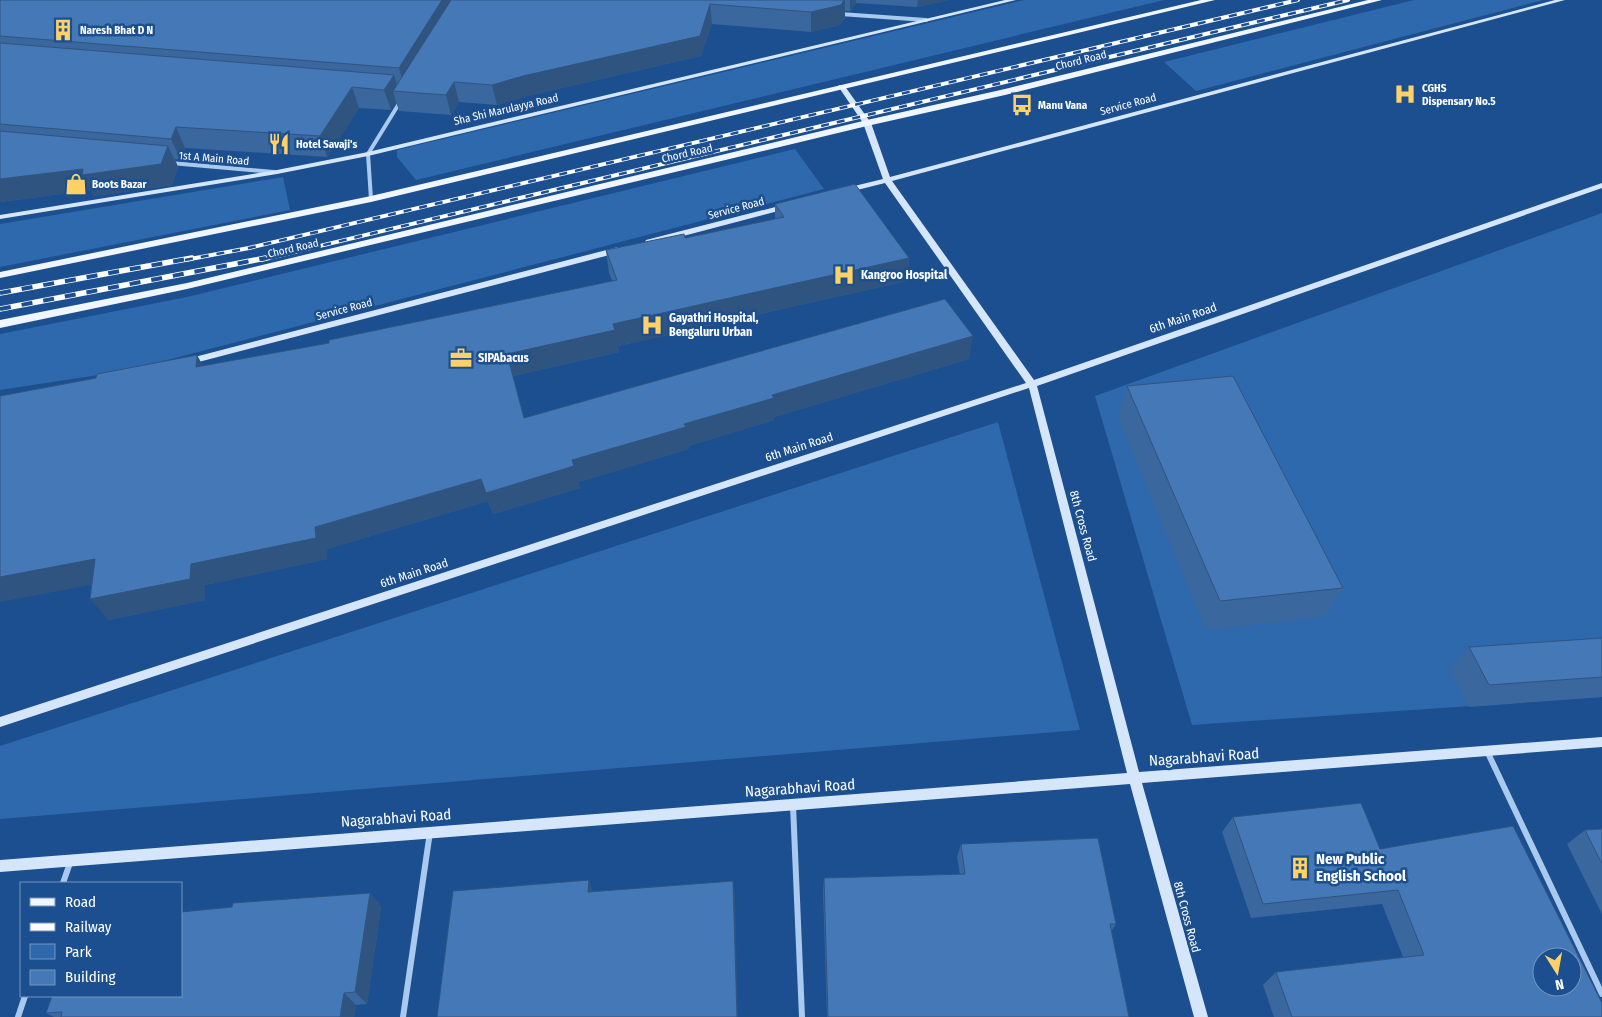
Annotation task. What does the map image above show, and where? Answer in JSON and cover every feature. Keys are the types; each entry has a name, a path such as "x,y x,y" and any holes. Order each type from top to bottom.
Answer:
{"main road":[{"path":"0,275 371,198 1210,0"},
{"name":"Chord Road","path":"0,324 186,286 867,123 1005,92 1378,0"}],"street":[{"name":"Sha Shi Marulayya Road","path":"0,217 277,172 368,154 1013,0"},
{"name":"Service Road","path":"839,193 1562,0"},
{"path":"838,14 927,20"},
{"name":"8th Cross Road","path":"842,86 867,123 887,180 1032,384 1134,778 1200,1017"},
{"path":"371,198 368,154 401,100"},
{"name":"1st A Main Road","path":"168,162 277,172"},
{"name":"6th Main Road","path":"0,722 1032,384 1602,185"},
{"name":"Service Road","path":"636,245 800,203"},
{"name":"Service Road","path":"182,363 626,248"},
{"name":"Nagarabhavi Road","path":"0,866 1602,742"},
{"path":"1487,751 1602,994"},
{"path":"793,805 802,1017"},
{"path":"403,1017 430,832"},
{"path":"63,882 71,860"},
{"path":"18,1017 25,997"}],"green space":[{"path":"1024,0 1164,0 416,180 397,157 397,150"},
{"path":"1414,0 1543,0 1196,91 1164,62"},
{"path":"795,149 824,189 125,371 0,390 0,334 187,297"},
{"path":"283,177 290,210 0,267 0,224"},
{"path":"1602,213 1602,697 1192,725 1095,396"},
{"path":"998,422 1080,730 0,819 0,746"}],"building":[{"path":"0,0 442,0 399,68 0,36"},
{"path":"451,0 844,0 841,5 811,12 710,4 700,36 523,76 492,85 454,82 446,95 393,91"},
{"path":"0,43 394,75 384,90 352,87 320,136 176,127 171,139 0,124"},
{"path":"0,131 168,146 161,164 82,175 83,169 0,179"},
{"path":"855,184 909,258 613,324 615,330 507,354 524,418 945,299 973,336 772,395 774,398 684,424 686,427 572,460 574,466 486,493 481,479 315,527 316,538 191,564 190,579 90,599 95,559 0,577 0,396 96,378 97,374 197,355 196,367 329,343 329,340 617,280 606,250 684,234 685,238 784,217 775,204"},
{"path":"1233,376 1343,588 1220,601 1127,386"},
{"path":"1602,638 1602,677 1489,685 1469,647"},
{"path":"1361,803 1380,849 1513,826 1574,947 1532,947 1532,997 1582,997 1582,963 1602,1003 1602,1017 1292,1017 1276,972 1424,955 1398,890 1263,904 1233,817"},
{"path":"1602,829 1602,864 1585,830"},
{"path":"1098,838 1116,924 1110,924 1129,1017 828,1017 824,878 965,874 961,844"},
{"path":"589,880 588,892 733,881 737,1017 437,1017 453,891"},
{"path":"370,893 355,992 344,993 340,1017 61,1017 62,1012 46,1013 52,997 182,997 182,912 232,907 233,903"}],"railway":[{"path":"185,260 249,248 1298,0"},
{"path":"261,260 1348,0"},
{"path":"0,293 192,258"},
{"path":"0,309 266,258"}],"place":[{"name":"Naresh Bhat D N","path":"63,30"},
{"name":"CGHS Dispensary No.5","path":"1405,94"},
{"name":"Manu Vana","path":"1022,105"},
{"name":"Hotel Savaji's","path":"279,144"},
{"name":"Boots Bazar","path":"76,184"},
{"name":"Kangroo Hospital","path":"844,275"},
{"name":"Gayathri Hospital, Bengaluru Urban","path":"652,325"},
{"name":"SIPAbacus","path":"461,358"},
{"name":"New Public English School","path":"1300,868"}]}
